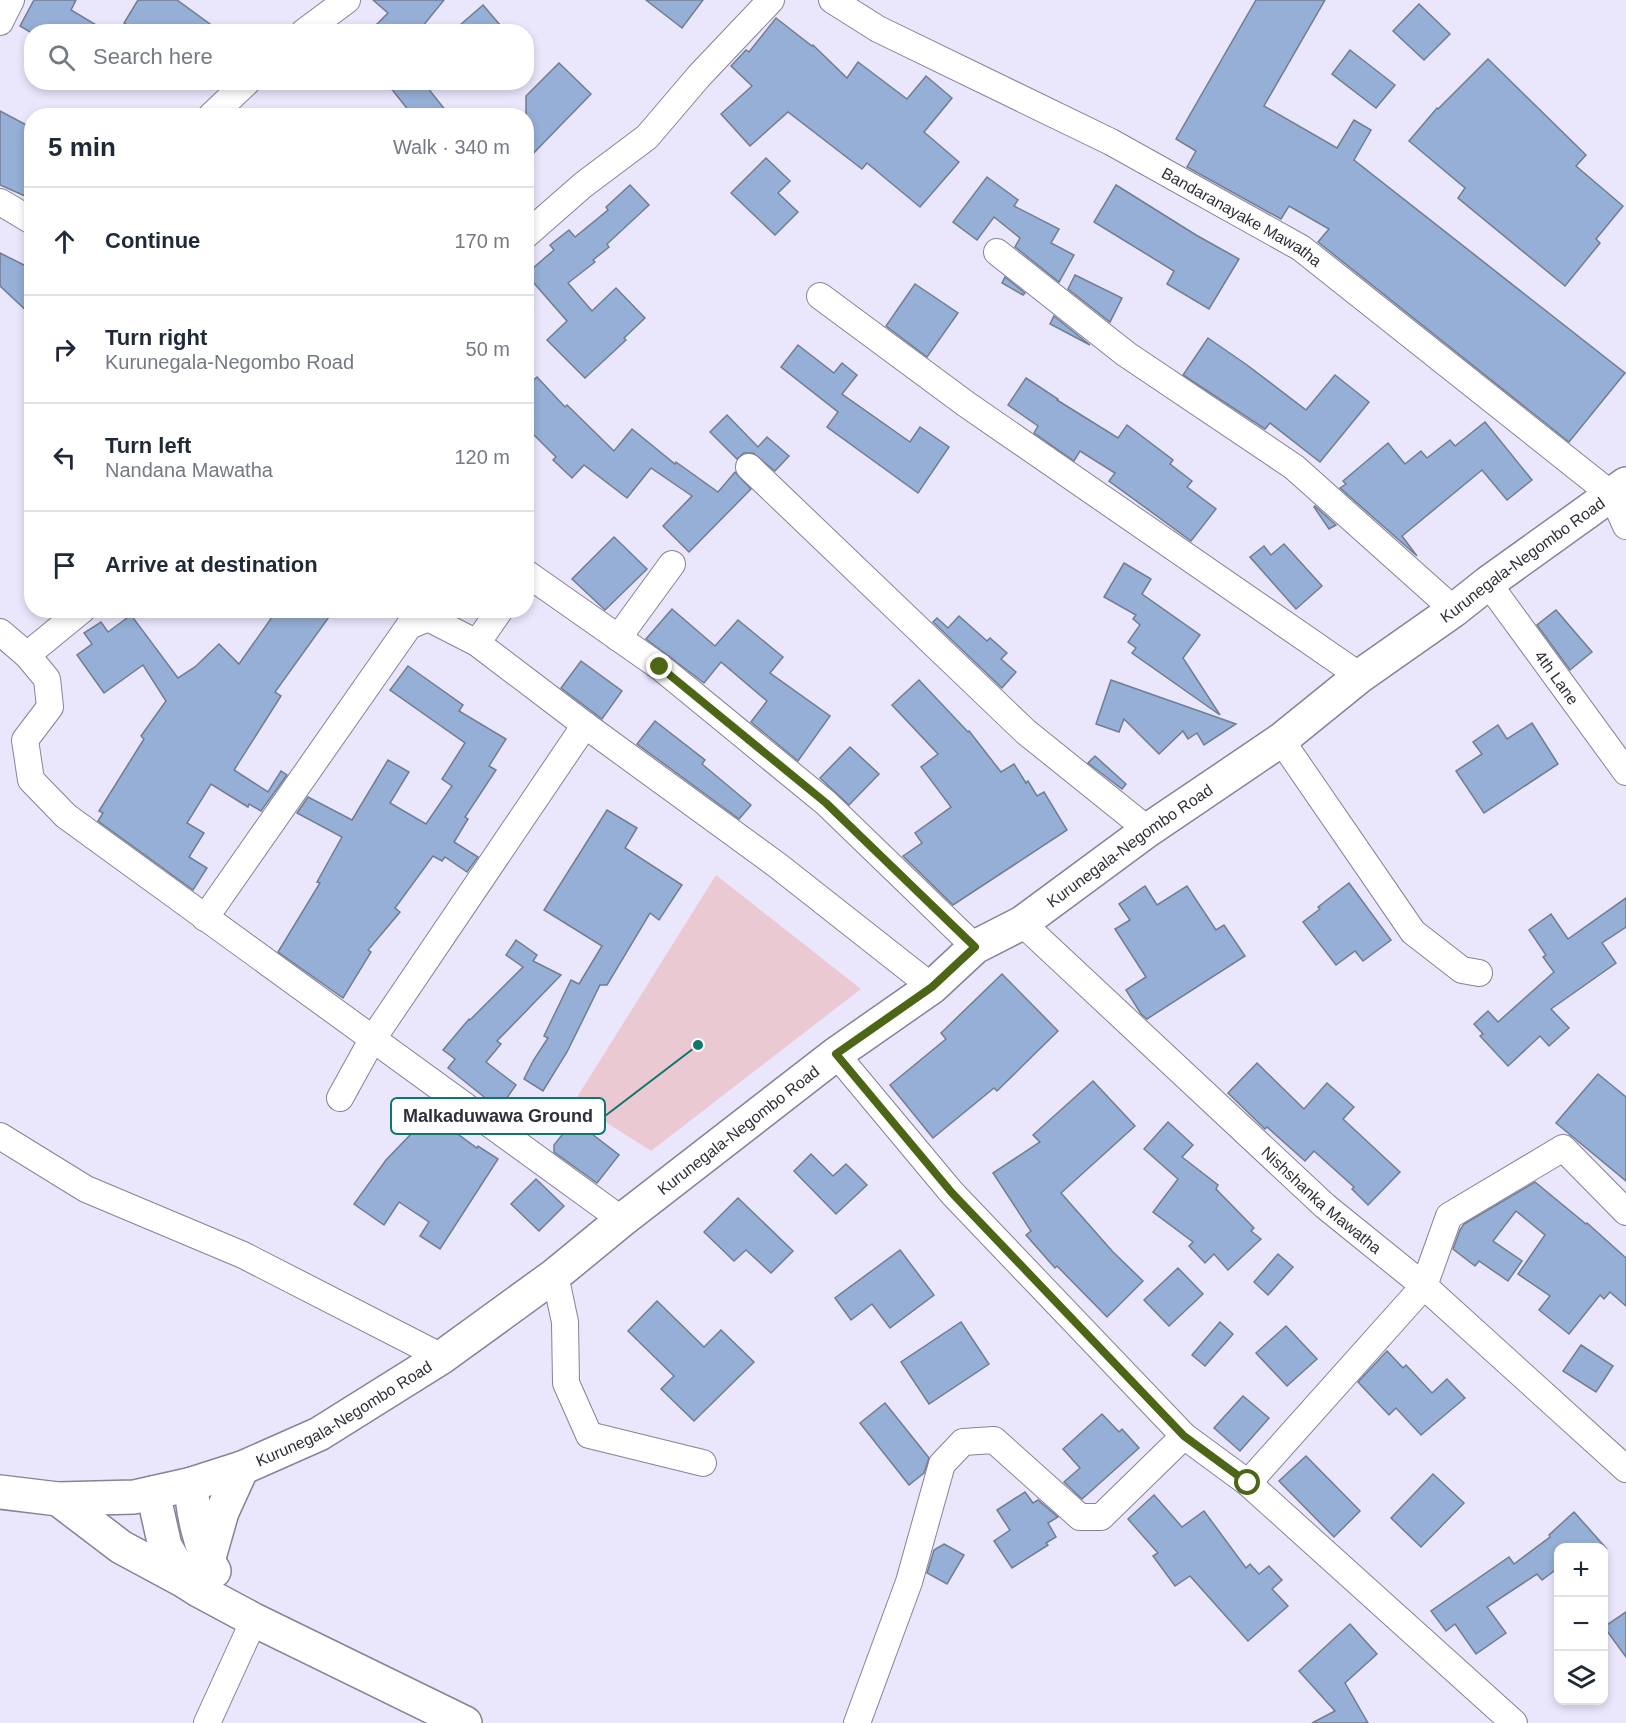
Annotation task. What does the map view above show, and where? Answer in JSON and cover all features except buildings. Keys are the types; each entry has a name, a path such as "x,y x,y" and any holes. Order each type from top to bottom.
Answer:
{"main road":[{"name":"Kurunegala-Negombo Road","path":"0,1492 58,1499 134,1497 192,1484 242,1468 319,1434 441,1357 555,1275 622,1220 836,1054 932,987 975,947 1022,923 1148,830 1281,740 1360,676 1619,489"},
{"path":"197,1571 242,1468"},
{"path":"192,1484 200,1591 430,1716 465,1723"},
{"path":"153,1493 165,1546 197,1571"},
{"path":"58,1499 121,1547 197,1571"}],"street":[{"path":"0,21 11,0"},
{"path":"315,24 347,0"},
{"path":"534,228 583,185 648,137 699,76 771,0"},
{"name":"Bandaranayake Mawatha","path":"832,0 878,29 1111,142 1301,248 1619,489"},
{"path":"219,108 239,90"},
{"path":"0,201 24,216"},
{"path":"997,252 1126,354 1294,467 1454,610"},
{"path":"820,296 966,404 1360,676"},
{"path":"749,466 1026,732 1148,830"},
{"path":"1619,489 1626,526"},
{"path":"618,638 672,564"},
{"path":"534,579 660,667 826,803 975,947"},
{"name":"4th Lane","path":"1488,583 1626,772"},
{"path":"27,655 72,618"},
{"path":"205,918 409,626 428,618 477,643 777,865 932,987"},
{"path":"477,643 494,618"},
{"path":"0,632 27,655 47,679 50,707 25,740 31,780 66,816 622,1220"},
{"path":"340,1098 372,1040 585,725"},
{"path":"1281,740 1413,932 1462,970 1479,973"},
{"name":"Nishshanka Mawatha","path":"1022,923 1325,1206 1424,1286 1626,1469"},
{"path":"836,1054 952,1193 1184,1436 1248,1483 1514,1723"},
{"path":"0,1136 86,1189 243,1255 441,1357"},
{"path":"1248,1483 1424,1286 1449,1216 1563,1148 1626,1212"},
{"path":"555,1275 565,1322 566,1383 589,1435 703,1463"},
{"path":"857,1723 909,1581 942,1464 963,1442 994,1440 1080,1517 1101,1517 1184,1436"},
{"path":"207,1723 247,1615"}],"shaded area":[{"path":"716,875 861,989 651,1151 574,1102"}],"place":[{"name":"Malkaduwawa Ground","path":"698,1045"}],"route":[{"path":"660,667 826,803 975,947 932,987 836,1054 952,1193 1184,1436 1248,1483"}]}
